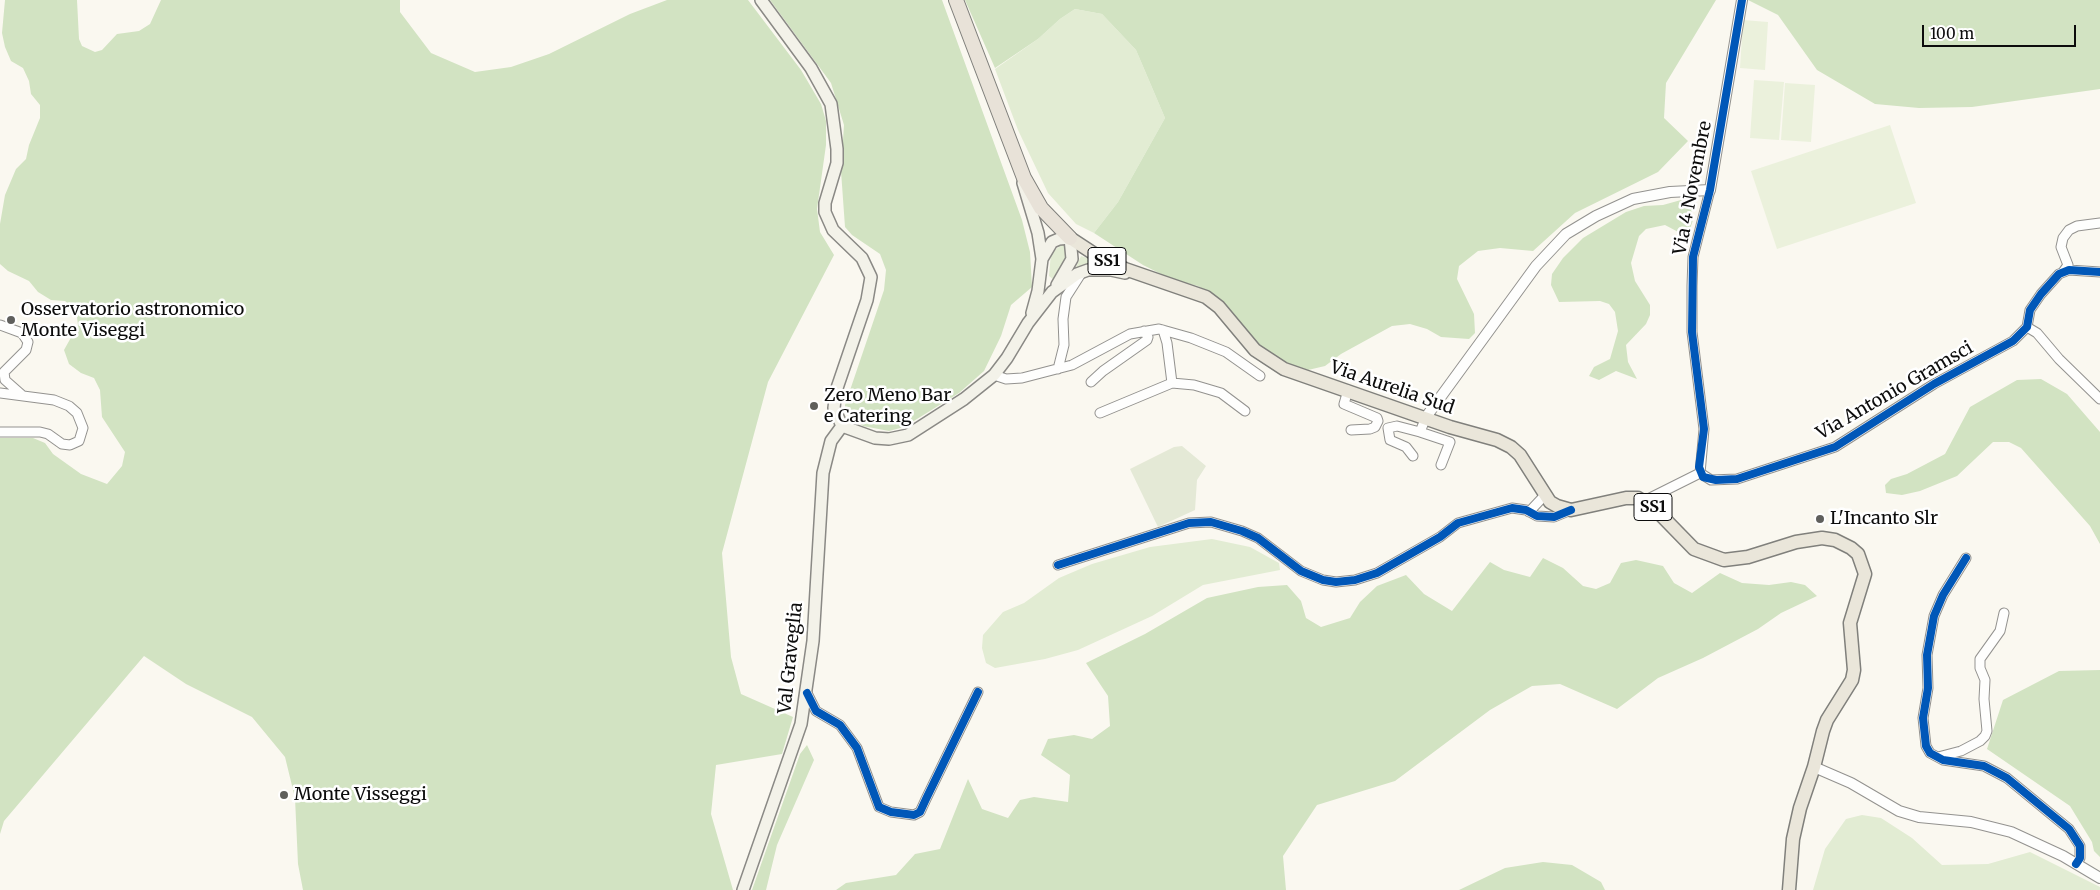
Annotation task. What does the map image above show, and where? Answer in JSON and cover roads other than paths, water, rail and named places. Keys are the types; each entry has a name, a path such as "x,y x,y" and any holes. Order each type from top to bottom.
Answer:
{"highway":[{"path":"956,0 1015,159 1041,208 1070,238"}],"main road":[{"path":"761,0 811,68 831,104 837,163 825,203 825,212 833,230 862,258 870,277 867,300 836,391 834,408 842,426"},
{"path":"1015,159 1038,233 1042,259"},
{"name":"SS1","path":"1052,292 1069,268 1072,259 1070,238"},
{"name":"SS1","path":"1028,323 1038,291 1042,259 1052,242 1058,239 1070,238 1102,259 1147,278"},
{"name":"Via Aurelia Sud","path":"842,426 875,438 898,438 908,434 964,399 994,375 1007,358 1028,323 1052,292 1082,272 1105,269 1147,278 1206,297 1219,308 1251,346 1272,362 1297,374 1497,440 1511,447 1520,455 1545,495 1557,506 1571,510"},
{"name":"Val Graveglia","path":"743,890 792,754 807,693 813,641 823,473 831,441 842,426"},
{"name":"SS1","path":"1571,510 1626,498 1638,498 1655,509 1694,549 1716,558 1733,560 1796,542 1822,538 1845,544 1858,554 1865,574 1850,623 1854,670 1852,680 1827,720 1800,808 1793,839 1788,887"}],"street":[{"name":"Via 4 Novembre","path":"1700,473 1704,429 1692,332 1692,286 1695,250 1710,190 1742,0"},
{"name":"Via 4 Novembre","path":"1426,417 1536,266 1566,234 1596,216 1633,199 1670,192 1710,190"},
{"path":"2063,272 2068,265 2061,247 2063,238 2069,230 2078,226 2100,223"},
{"path":"2063,272 2073,270 2100,272"},
{"path":"1058,369 1064,345 1063,319 1066,297 1082,272"},
{"name":"Via Antonio Gramsci","path":"1700,473 1711,480 1737,479 1825,452 1934,384 2004,347 2027,326 2030,310 2054,278 2063,272"},
{"path":"0,326 22,333 28,342 26,350 4,372 5,380 24,396"},
{"path":"2027,326 2037,333 2100,399"},
{"path":"994,375 1006,379 1022,378 1058,369 1072,365 1130,334 1163,330 1191,338 1226,352 1260,376"},
{"path":"1163,330 1167,343 1172,383"},
{"path":"1091,382 1103,370 1147,340 1148,337 1144,331"},
{"path":"1100,413 1172,383 1194,385 1221,393 1245,411"},
{"path":"1348,390 1344,404 1377,418 1378,421 1375,427 1370,429 1351,430"},
{"path":"0,393 54,400 74,409 82,424 81,437 74,444 66,445 40,432 0,432"},
{"path":"1420,432 1426,417"},
{"path":"1413,456 1406,447 1390,440 1388,428 1397,426 1450,442 1441,465"},
{"path":"1644,501 1700,473"},
{"path":"1529,512 1545,495"},
{"path":"1058,565 1189,522 1211,522 1227,525 1258,538 1301,571 1312,576 1336,582 1355,580 1377,572 1440,537 1458,523 1512,508 1537,516 1554,517 1571,510"},
{"path":"1966,558 1943,595 1934,616 1927,655 1928,688 1923,731 1926,746 1938,758 1984,766 2007,778 2069,829 2080,846 2080,858 2076,864"},
{"path":"1938,758 1961,751 1980,741 1985,736 1987,731 1984,699 1985,680 1980,668 1980,658 2000,631 2004,613"},
{"path":"807,693 816,711 840,725 857,748 879,807 891,812 914,814 920,812 978,692"},
{"path":"1814,767 1851,783 1899,811 1919,817 1971,822 2011,832 2063,856 2100,878"}],"place":[{"name":"Osservatorio astronomico Monte Viseggi","path":"11,320"},
{"name":"Zero Meno Bar e Catering","path":"814,406"},
{"name":"L'Incanto Slr","path":"1820,519"},
{"name":"Monte Visseggi","path":"284,795"}]}
